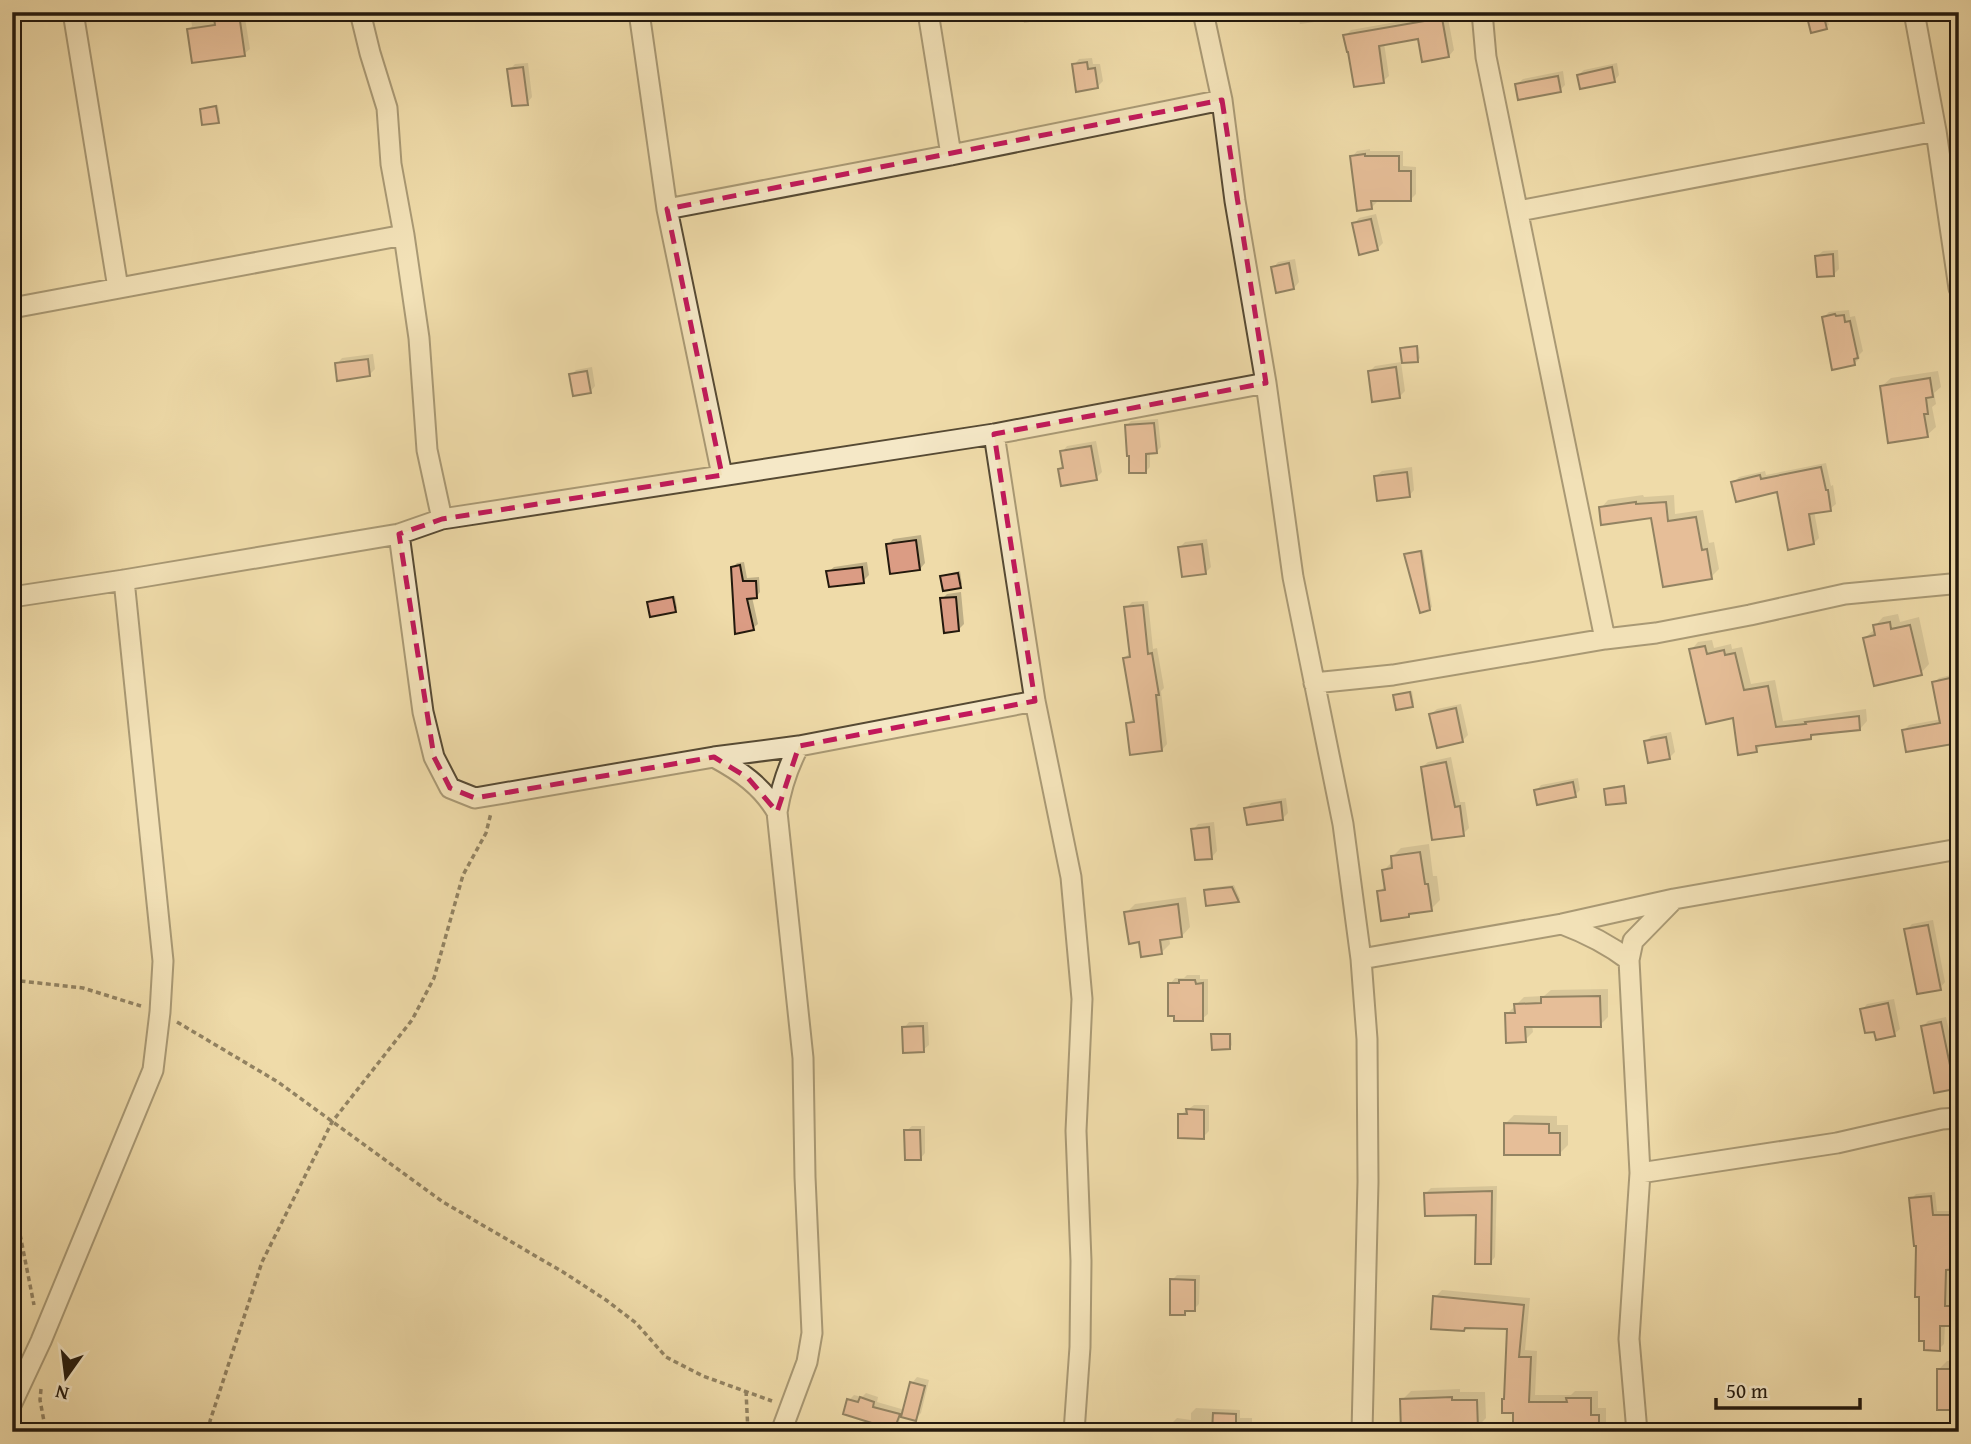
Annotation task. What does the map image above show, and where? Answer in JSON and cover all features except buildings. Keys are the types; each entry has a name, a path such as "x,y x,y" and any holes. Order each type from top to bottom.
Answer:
{"street":[{"path":"74,12 118,288"},
{"path":"360,12 387,108 391,164 419,338 427,450 442,519"},
{"path":"639,12 667,209 722,475"},
{"path":"928,12 951,155"},
{"path":"1203,12 1222,100 1233,189 1266,383 1293,577 1343,824 1362,960 1367,1038 1368,1169 1362,1432"},
{"path":"1482,12 1486,57 1605,639"},
{"path":"1914,12 1936,131 1959,288"},
{"path":"667,209 1222,100"},
{"path":"1519,211 1936,131"},
{"path":"12,308 404,235"},
{"path":"12,597 399,534 442,519 994,434 1266,383"},
{"path":"994,434 1035,701 1071,877 1082,999 1076,1131 1081,1261 1080,1347 1074,1432"},
{"path":"399,534 423,712 434,757 450,788 475,798 714,757 799,746 1035,701"},
{"path":"12,1402 41,1341 153,1070 163,961 124,580"},
{"path":"1314,683 1393,675 1605,639 1656,633 1845,594 1938,586 1959,581"},
{"path":"781,1432 807,1362 812,1333 803,1058 777,812 788,767 799,746"},
{"path":"714,757 748,778 767,795 777,812"},
{"path":"1362,960 1562,924 1674,899 1959,849"},
{"path":"1637,1432 1629,1339 1640,1173 1629,960 1633,941 1674,899"},
{"path":"1562,924 1612,947 1629,960"},
{"path":"1640,1173 1837,1143 1942,1119 1959,1118"}],"path":[{"path":"210,1432 210,1420 262,1262 332,1122 412,1020 434,978 463,875 486,833 496,794"},
{"path":"12,980 83,988 160,1012 278,1082 443,1202 606,1300 636,1323 666,1357 703,1376 791,1407"},
{"path":"747,1391 748,1432"}],"highlighted area":[{"path":"1222,100 1266,383 994,434 1035,701 799,746 777,812 748,778 714,757 475,798 450,788 434,757 399,534 442,519 722,475 667,209"}]}
